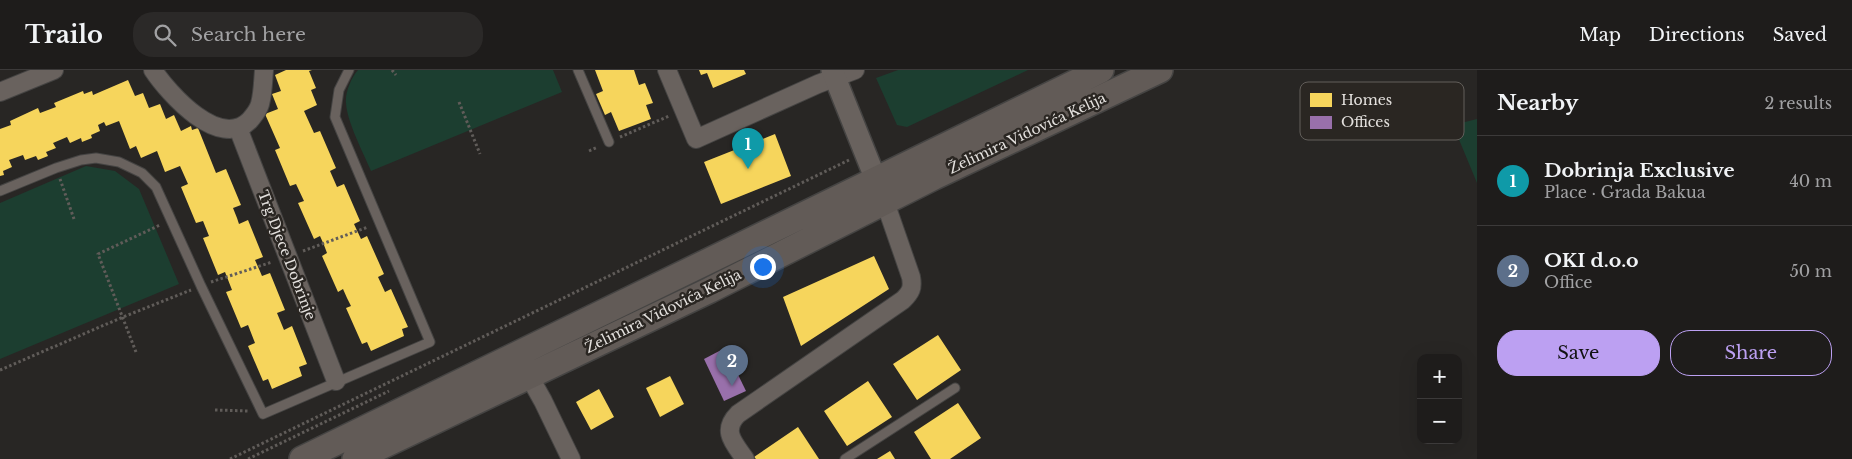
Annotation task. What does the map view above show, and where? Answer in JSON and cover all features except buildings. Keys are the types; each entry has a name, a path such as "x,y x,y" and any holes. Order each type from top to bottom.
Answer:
{"main road":[{"name":"Želimira Vidovića Kelija","path":"302,459 875,178 1101,70"},
{"name":"Želimira Vidovića Kelija","path":"355,459 710,290 885,202 1160,70"}],"street":[{"path":"0,92 54,70"},
{"path":"153,70 174,96 197,116 213,126 228,130 245,125 255,115 260,105 264,70"},
{"path":"667,70 696,139 834,74 855,70"},
{"path":"745,459 730,436 729,428 732,420 903,300 910,293 913,285 885,202 834,74"},
{"name":"Trg Djece Dobrinje","path":"238,128 336,381"},
{"path":"529,376 571,459"}],"lane":[{"path":"0,192 56,168 81,160 96,158 119,162 142,173 156,187 201,286 263,414 430,342 335,117 339,90 349,70"},
{"path":"578,70 609,142"},
{"path":"845,459 955,388"}],"path":[{"path":"392,70 396,75"},
{"path":"459,102 480,154"},
{"path":"589,150 684,110"},
{"path":"230,459 853,159"},
{"path":"56,168 74,219"},
{"path":"136,352 98,254 172,220"},
{"path":"215,410 262,411"}],"green space":[{"path":"358,70 553,70 562,92 371,171 352,128 347,111 346,95"},
{"path":"898,70 1028,70 907,127 897,125 876,78"},
{"path":"1477,119 1477,183 1459,140 1464,140 1464,122"},
{"path":"86,166 115,171 139,189 179,284 0,359 0,203"}],"place":[{"name":"Dobrinja Exclusive","path":"748,169"},
{"name":"OKI d.o.o","path":"732,386"}]}
